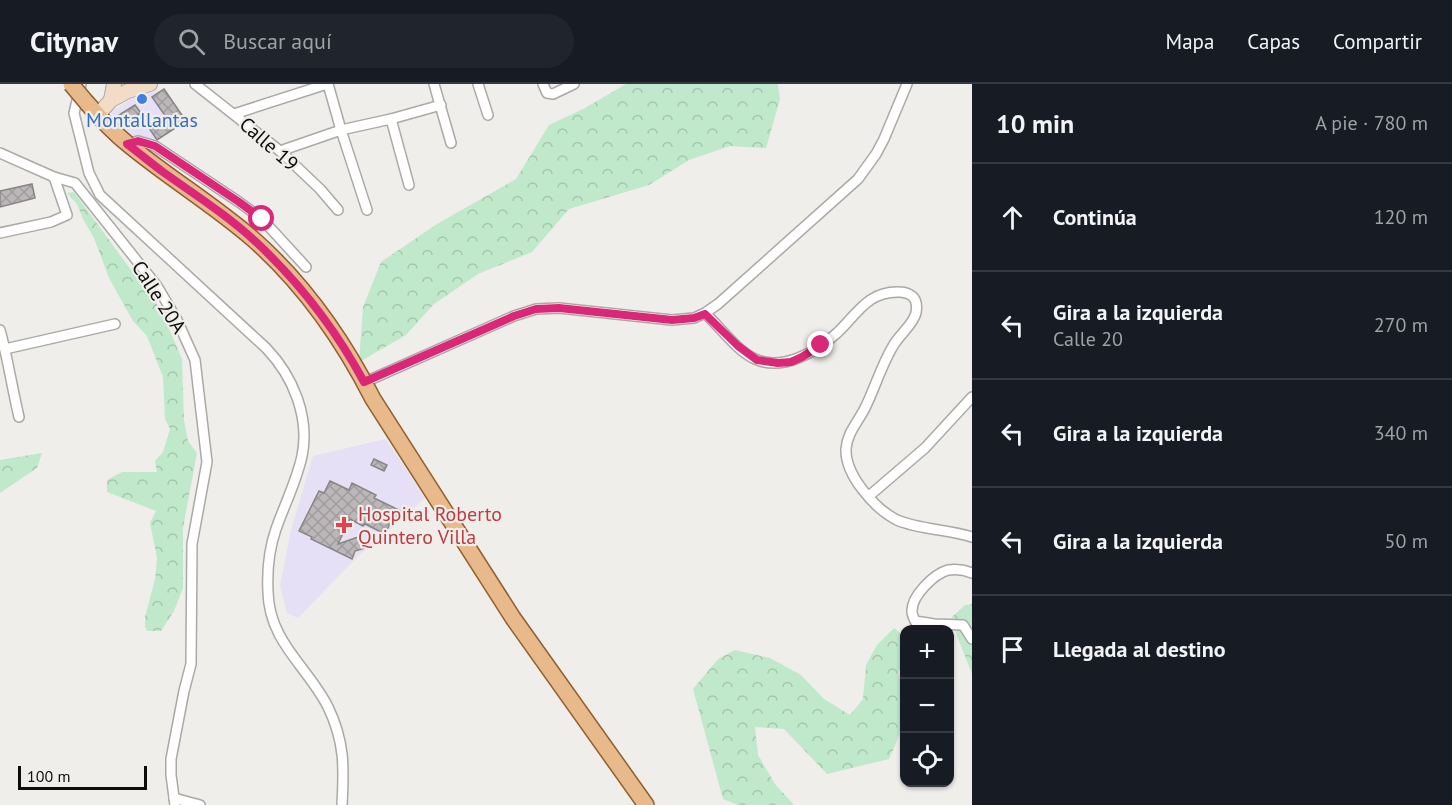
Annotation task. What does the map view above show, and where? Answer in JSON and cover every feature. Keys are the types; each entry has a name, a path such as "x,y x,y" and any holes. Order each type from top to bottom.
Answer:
{"main road":[{"path":"71,84 127,144 245,233 277,262 318,310 339,338 373,399 513,618 646,805"},
{"path":"111,100 114,84"},
{"path":"98,115 111,100 128,91 150,84"}],"street":[{"path":"81,84 74,113 89,173 100,195"},
{"name":"Calle 19","path":"195,84 280,151 320,189 338,210"},
{"path":"234,114 327,84 367,210"},
{"path":"434,84 451,143"},
{"path":"478,84 488,115"},
{"path":"543,84 547,93 553,94 574,84"},
{"path":"364,382 514,316 536,309 559,308 672,320 694,318 705,314 858,179 884,139 907,84"},
{"path":"280,151 341,130 441,105"},
{"path":"391,119 410,185"},
{"path":"127,144 138,141 155,146 239,202 262,219 306,267"},
{"path":"0,153 54,177 89,188 100,195 266,348 280,364 291,382 297,395 303,430 302,458 275,531 270,558 269,609 274,627 327,706 339,732 344,763 342,805"},
{"path":"0,233 51,222 67,215 54,177"},
{"name":"Calle 20A","path":"75,183 157,286 177,320 195,360 207,462 192,543 191,664 171,759 175,801"},
{"path":"705,314 747,354 757,360 791,362 837,333 867,302 892,292 904,292 910,295 915,300 915,316 894,344 864,411 850,433 846,448 850,472 868,496 896,519 972,537"},
{"path":"5,349 115,324"},
{"path":"0,330 19,417"},
{"path":"868,496 925,448 972,396"},
{"path":"972,573 965,570 948,570 927,583 916,598 912,612 915,621 963,625 972,639"},
{"path":"175,801 200,805"}],"shaded area":[{"path":"164,89 186,121 157,140 133,137 110,112 133,98"},
{"name":"Hospital Roberto Quintero Villa","path":"386,439 425,498 360,554 298,618 287,613 280,586 291,530 313,456"}],"green space":[{"path":"626,84 778,84 780,99 766,148 730,146 689,160 649,185 569,209 532,252 478,274 434,304 406,335 359,362 363,307 381,262 437,224 516,179 549,125 585,108"},
{"path":"74,192 128,266 152,294 182,359 184,420 188,441 197,453 183,528 183,588 174,611 161,631 147,631 145,627 157,558 150,523 156,511 107,492 107,480 122,472 157,472 155,461 163,452 170,429 165,419 163,377 147,336 133,321 109,278 94,238 77,204 67,193"},
{"path":"42,453 37,468 0,493 0,460"},
{"path":"972,604 972,674 952,617 965,605"},
{"path":"894,628 900,633 900,668 898,672 900,732 889,759 827,774 784,729 755,727 758,755 775,784 794,805 738,805 723,799 693,689 718,659 735,650 770,658 801,675 824,699 850,715 863,699 866,665 877,645"}],"building":[{"path":"164,89 186,121 157,140 149,128 166,117 152,97"},
{"path":"135,105 141,113 124,124 119,115"},
{"path":"32,184 35,198 0,207 0,191"},
{"path":"374,459 387,465 384,471 371,465"},
{"path":"330,481 349,490 352,483 376,495 374,498 405,513 402,519 394,515 385,534 350,519 338,544 361,536 365,548 355,551 352,559 299,531 319,491 324,493"}],"place":[{"name":"Montallantas","path":"142,99"},
{"name":"Hospital Roberto Quintero Villa","path":"344,525"}],"route":[{"path":"262,219 155,146 138,141 127,144 253,239 277,262 300,287 339,338 364,382 514,316 536,309 559,308 672,320 694,318 705,314 747,354 766,362 791,362 821,345"}]}
